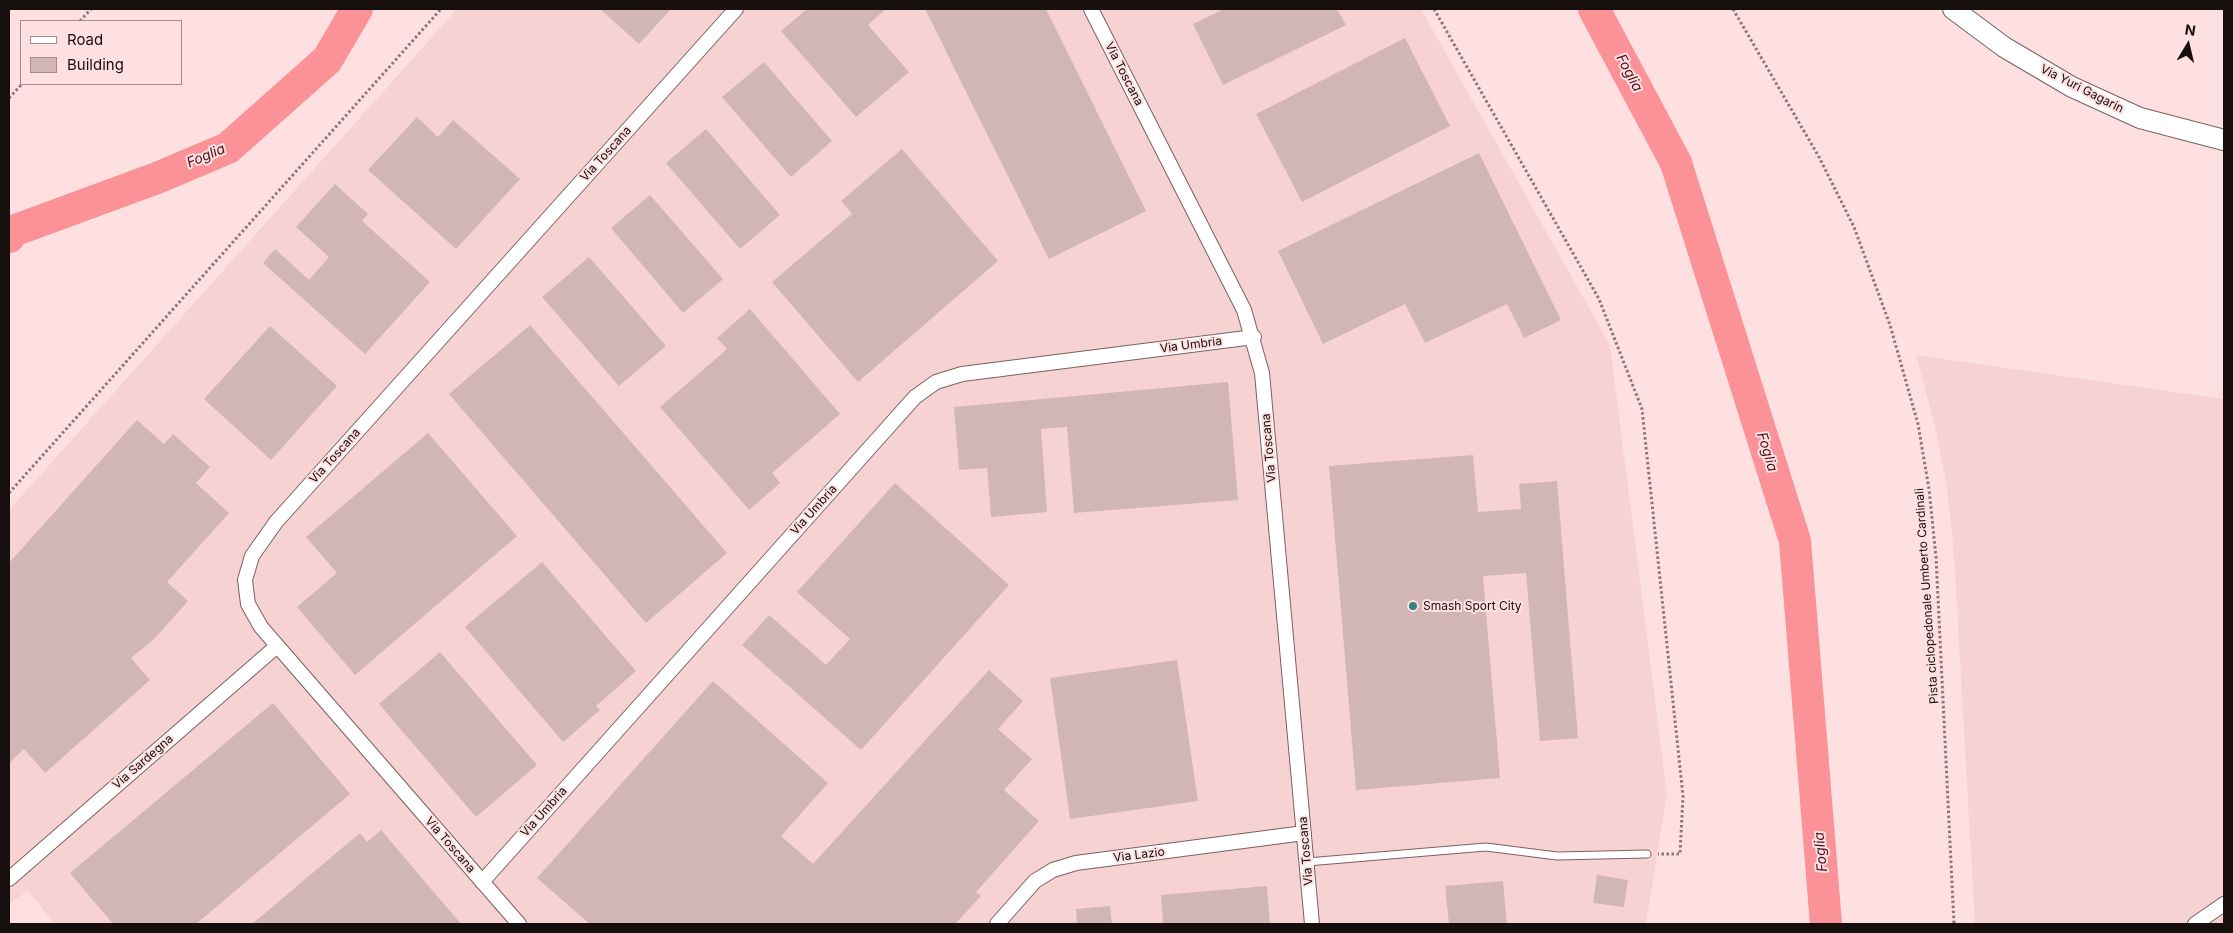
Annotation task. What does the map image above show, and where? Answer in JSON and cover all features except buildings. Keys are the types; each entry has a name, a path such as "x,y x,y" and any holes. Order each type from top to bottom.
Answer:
{"main road":[{"name":"Via Yuri Gagarin","path":"1953,9 2004,47 2072,87 2140,118 2224,140"}],"street":[{"name":"Via Toscana","path":"519,924 261,627 248,604 245,580 252,556 276,522 736,9"},
{"name":"Via Toscana","path":"1091,9 1244,310 1254,337 1262,373 1312,924"},
{"name":"Via Umbria","path":"482,882 915,397 936,382 962,374 1254,337"},
{"name":"Via Sardegna","path":"9,879 277,646"},
{"name":"Via Lazio","path":"997,924 1035,881 1054,870 1076,863 1304,833"},
{"path":"2195,924 2224,904"}],"lane":[{"path":"1307,862 1486,847 1557,856 1647,854"}],"path":[{"path":"81,20 91,9"},
{"path":"9,493 441,9"},
{"path":"1434,9 1599,299 1642,409 1683,796 1680,854 1647,854"},
{"name":"Pista ciclopedonale Umberto Cardinali","path":"1733,9 1819,156 1854,227 1890,325 1918,424 1929,489 1936,557 1954,924"},
{"path":"9,98 21,85"}],"shaded area":[{"path":"457,9 1421,9 1610,345 1667,794 1646,924 55,924 28,891 9,904 9,510"},
{"path":"1916,355 2224,399 2224,924 1975,924 1954,555 1947,487 1934,422"}],"waterway":[{"name":"Foglia","path":"9,237 13,231 157,178 228,148 327,60 357,9"},
{"name":"Foglia","path":"1594,9 1676,163 1795,541 1826,924"}],"place":[{"name":"Smash Sport City","path":"1413,606"}]}
